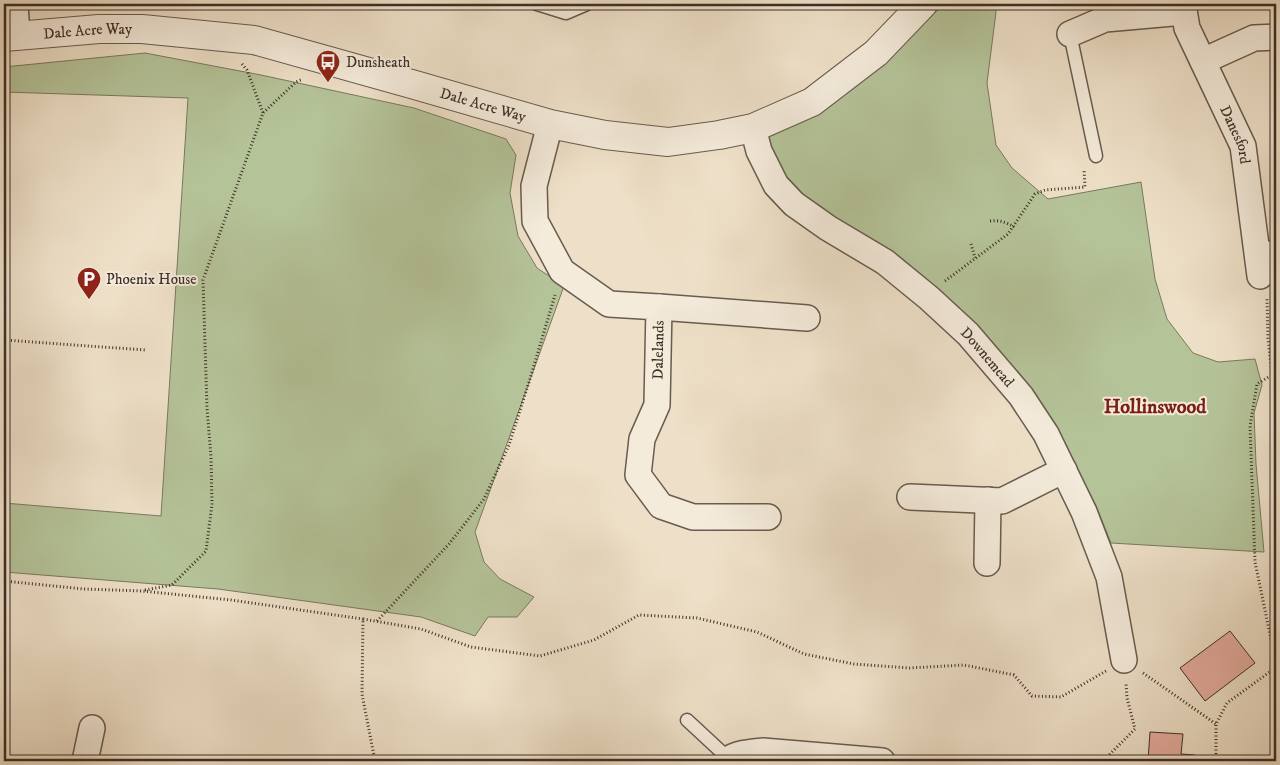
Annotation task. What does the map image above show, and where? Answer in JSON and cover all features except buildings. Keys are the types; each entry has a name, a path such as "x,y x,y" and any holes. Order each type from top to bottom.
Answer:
{"street":[{"path":"10,36 15,4"},
{"name":"Dale Acre Way","path":"10,36 98,29 142,29 254,40 550,124 605,135 668,142 753,128 812,102 876,52 923,4"},
{"path":"1070,34 1105,19 1184,8"},
{"name":"Danesford","path":"1184,8 1187,28 1243,146 1266,248 1260,276"},
{"path":"1203,61 1254,38 1276,37"},
{"name":"Dalelands","path":"550,124 534,186 535,221 562,271 609,304 659,307 656,405 642,439 638,475 662,506 693,517 768,517"},
{"name":"Downemead","path":"753,128 759,151 776,185 794,204 828,228 885,262 929,298 968,334 1021,396 1046,434 1084,512 1109,577 1124,660"},
{"path":"659,307 807,318"},
{"path":"910,497 1002,501 1064,470"},
{"path":"988,500 988,562"},
{"path":"85,761 92,728"},
{"path":"727,760 745,753 763,751 882,761"}],"lane":[{"path":"537,4 566,13 587,4"},
{"path":"1070,34 1096,156"},
{"path":"687,720 727,760"}],"path":[{"path":"238,58 247,70 263,113"},
{"path":"142,591 172,585 206,551 212,504 203,280 263,113 296,82 311,76"},
{"path":"929,298 945,281 997,244 1014,227 1035,194 1046,190 1085,187 1084,164 1096,156"},
{"path":"990,221 1003,222 1014,227"},
{"path":"971,244 975,258"},
{"path":"363,620 377,621 449,544 484,499 508,445 562,271"},
{"path":"1216,761 1216,724 1227,703 1271,671 1272,644 1255,562 1251,474 1250,426 1257,384 1272,375 1268,338 1267,298 1260,276"},
{"path":"4,340 146,350"},
{"path":"4,581 84,589 142,591 231,600 420,629 471,647 540,656 594,640 639,615 697,618 756,632 804,654 854,664 909,668 964,665 1014,675 1032,696 1061,697 1124,660"},
{"path":"363,620 362,694 375,761"},
{"path":"1124,660 1216,724"},
{"path":"1107,761 1109,755 1135,729 1127,698 1124,660"}],"green space":[{"path":"945,4 995,4 996,12 987,83 996,145 1012,168 1048,199 1141,182 1155,279 1167,319 1193,353 1218,362 1255,359 1262,385 1254,413 1256,464 1264,552 1111,543 1097,508 1055,426 795,195 762,130 875,65"},
{"path":"145,53 261,75 414,108 506,139 516,155 510,193 518,236 537,268 564,286 475,532 484,562 500,579 534,597 517,617 488,617 475,636 421,617 218,589 4,572 4,503 161,516 188,98 4,92 4,67"}],"place":[{"name":"Dunsheath","path":"328,83"},
{"name":"Phoenix House","path":"89,300"}],"district":[{"name":"Hollinswood","path":"1155,406"}]}
